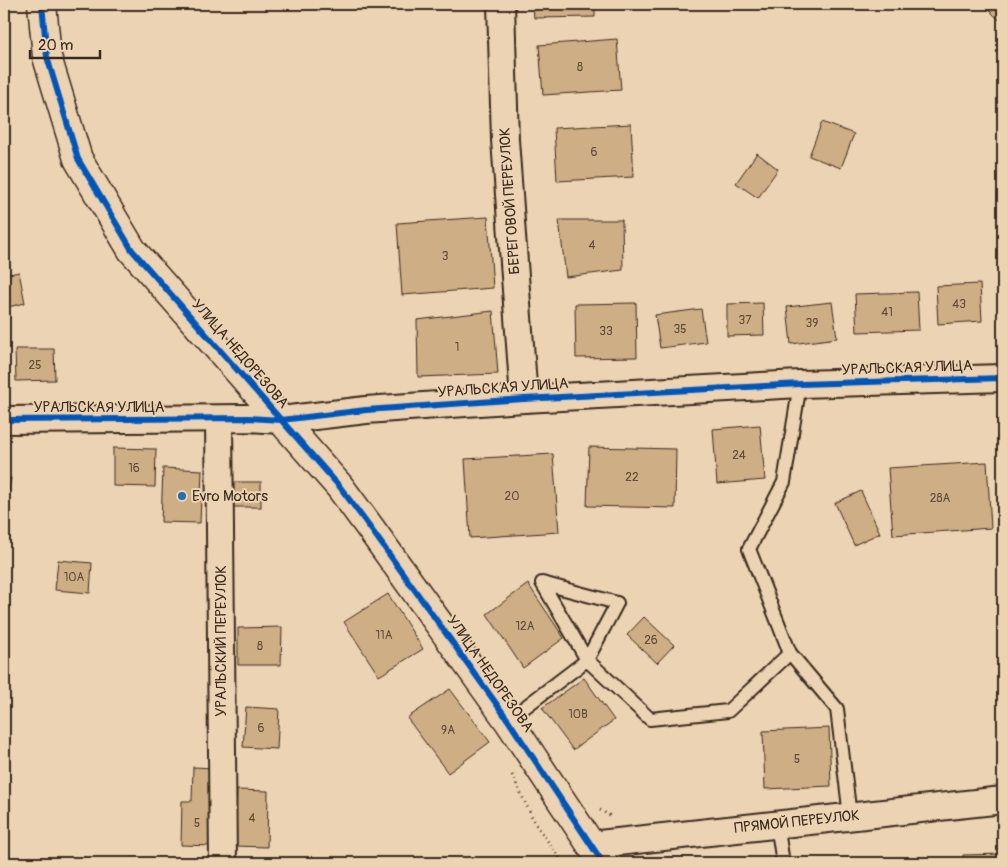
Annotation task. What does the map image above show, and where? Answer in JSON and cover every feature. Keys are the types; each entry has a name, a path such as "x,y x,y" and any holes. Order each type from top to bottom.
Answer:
{"street":[{"name":"УЛИЦА НЕДОРЕЗОВА","path":"42,4 48,57 78,159 132,250 345,494 508,720 596,854"},
{"name":"БЕРЕГОВОЙ ПЕРЕУЛОК","path":"501,4 505,140 524,399"},
{"name":"УРАЛЬСКАЯ УЛИЦА","path":"4,420 248,418 281,420 366,410 524,399 800,384 1003,378"},
{"name":"УРАЛЬСКИЙ ПЕРЕУЛОК","path":"219,419 223,863"},
{"name":"ПРЯМОЙ ПЕРЕУЛОК","path":"596,854 777,824 1003,800"}],"lane":[{"path":"800,384 784,482 748,549 790,653 837,709 850,816"},
{"path":"508,720 587,660 617,603 542,583 587,660 650,719 728,711 790,653"},
{"path":"777,824 783,863"}],"path":[{"path":"535,823 563,863"}],"building":[{"path":"533,4 595,4 595,17 534,18"},
{"path":"983,4 1003,4 1003,24"},
{"path":"4,11 8,41 4,42"},
{"path":"617,39 621,90 543,95 539,45"},
{"path":"822,122 854,134 841,168 809,156"},
{"path":"631,124 634,177 557,181 554,128"},
{"path":"757,153 778,169 758,198 736,183"},
{"path":"488,217 493,288 402,295 397,223"},
{"path":"559,220 622,220 623,270 566,277"},
{"path":"19,272 25,303 4,308 4,275"},
{"path":"980,284 982,321 938,324 936,286"},
{"path":"917,292 919,330 857,332 855,294"},
{"path":"832,302 837,338 791,344 787,307"},
{"path":"636,303 637,357 576,358 575,304"},
{"path":"763,303 764,335 727,336 727,304"},
{"path":"701,309 706,342 660,348 655,315"},
{"path":"493,311 498,374 418,377 417,320"},
{"path":"15,349 54,349 55,380 16,381"},
{"path":"760,425 765,480 717,484 713,429"},
{"path":"589,447 676,449 675,508 587,506"},
{"path":"113,448 156,449 155,487 113,486"},
{"path":"553,454 559,532 470,538 465,459"},
{"path":"987,462 991,528 893,535 888,468"},
{"name":"Evro Motors","path":"163,468 202,470 200,523 161,522"},
{"path":"4,478 11,478 6,506 4,506"},
{"path":"233,482 261,482 261,507 233,507"},
{"path":"861,491 880,533 854,545 835,503"},
{"path":"58,560 92,563 90,593 55,590"},
{"path":"528,584 564,638 523,668 487,614"},
{"path":"388,594 423,649 379,676 344,622"},
{"path":"644,617 674,645 657,663 627,635"},
{"path":"998,623 1003,623 1003,673 1000,673"},
{"path":"282,627 281,665 238,665 238,628"},
{"path":"584,678 614,720 573,750 542,708"},
{"path":"450,689 490,742 448,773 407,718"},
{"path":"246,707 279,709 277,749 243,747"},
{"path":"829,728 831,786 765,789 763,731"},
{"path":"193,767 215,768 213,846 181,845 182,801 192,801"},
{"path":"237,790 268,791 267,847 235,846"},
{"path":"1003,854 1003,863 963,863 963,855"}],"cycle path":[{"path":"42,4 47,57 78,159 132,250 340,487 508,720 603,863"},
{"path":"4,420 248,418 281,420 366,410 524,399 800,384 1003,378"}],"place":[{"name":"Evro Motors","path":"182,496"}]}
